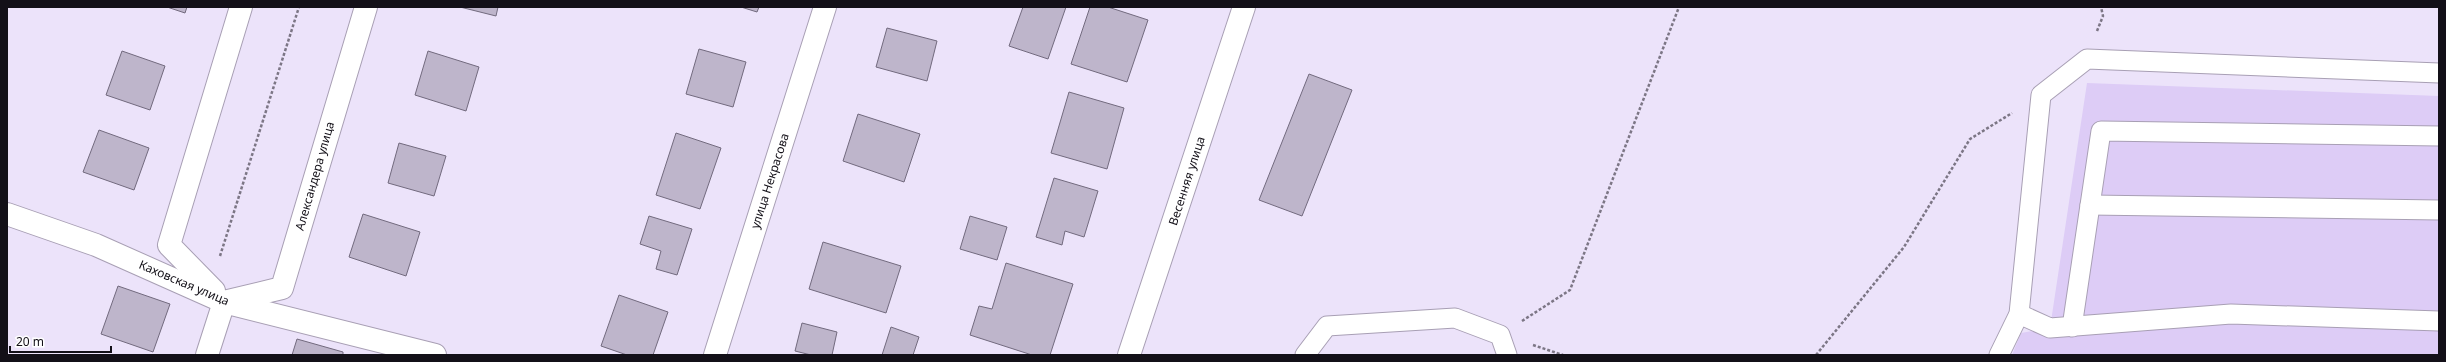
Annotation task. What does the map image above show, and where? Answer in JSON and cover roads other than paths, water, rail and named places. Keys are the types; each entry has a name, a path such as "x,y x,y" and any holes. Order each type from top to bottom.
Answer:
{"street":[{"path":"207,355 219,296 169,245 241,7"},
{"name":"Александера улица","path":"219,296 282,288 366,7"},
{"name":"улица Некрасова","path":"715,355 825,7"},
{"name":"Весенняя улица","path":"1129,355 1244,7"},
{"name":"Каховская улица","path":"7,214 96,246 219,296 435,355"}],"lane":[{"path":"1999,355 2019,314 2041,95 2087,59 2439,73"},
{"path":"2072,326 2101,131 2439,136"},
{"path":"2090,205 2439,210"},
{"path":"2019,314 2050,328 2231,314 2439,321"},
{"path":"1305,355 1327,326 1455,318 1500,335 1507,355"}]}
